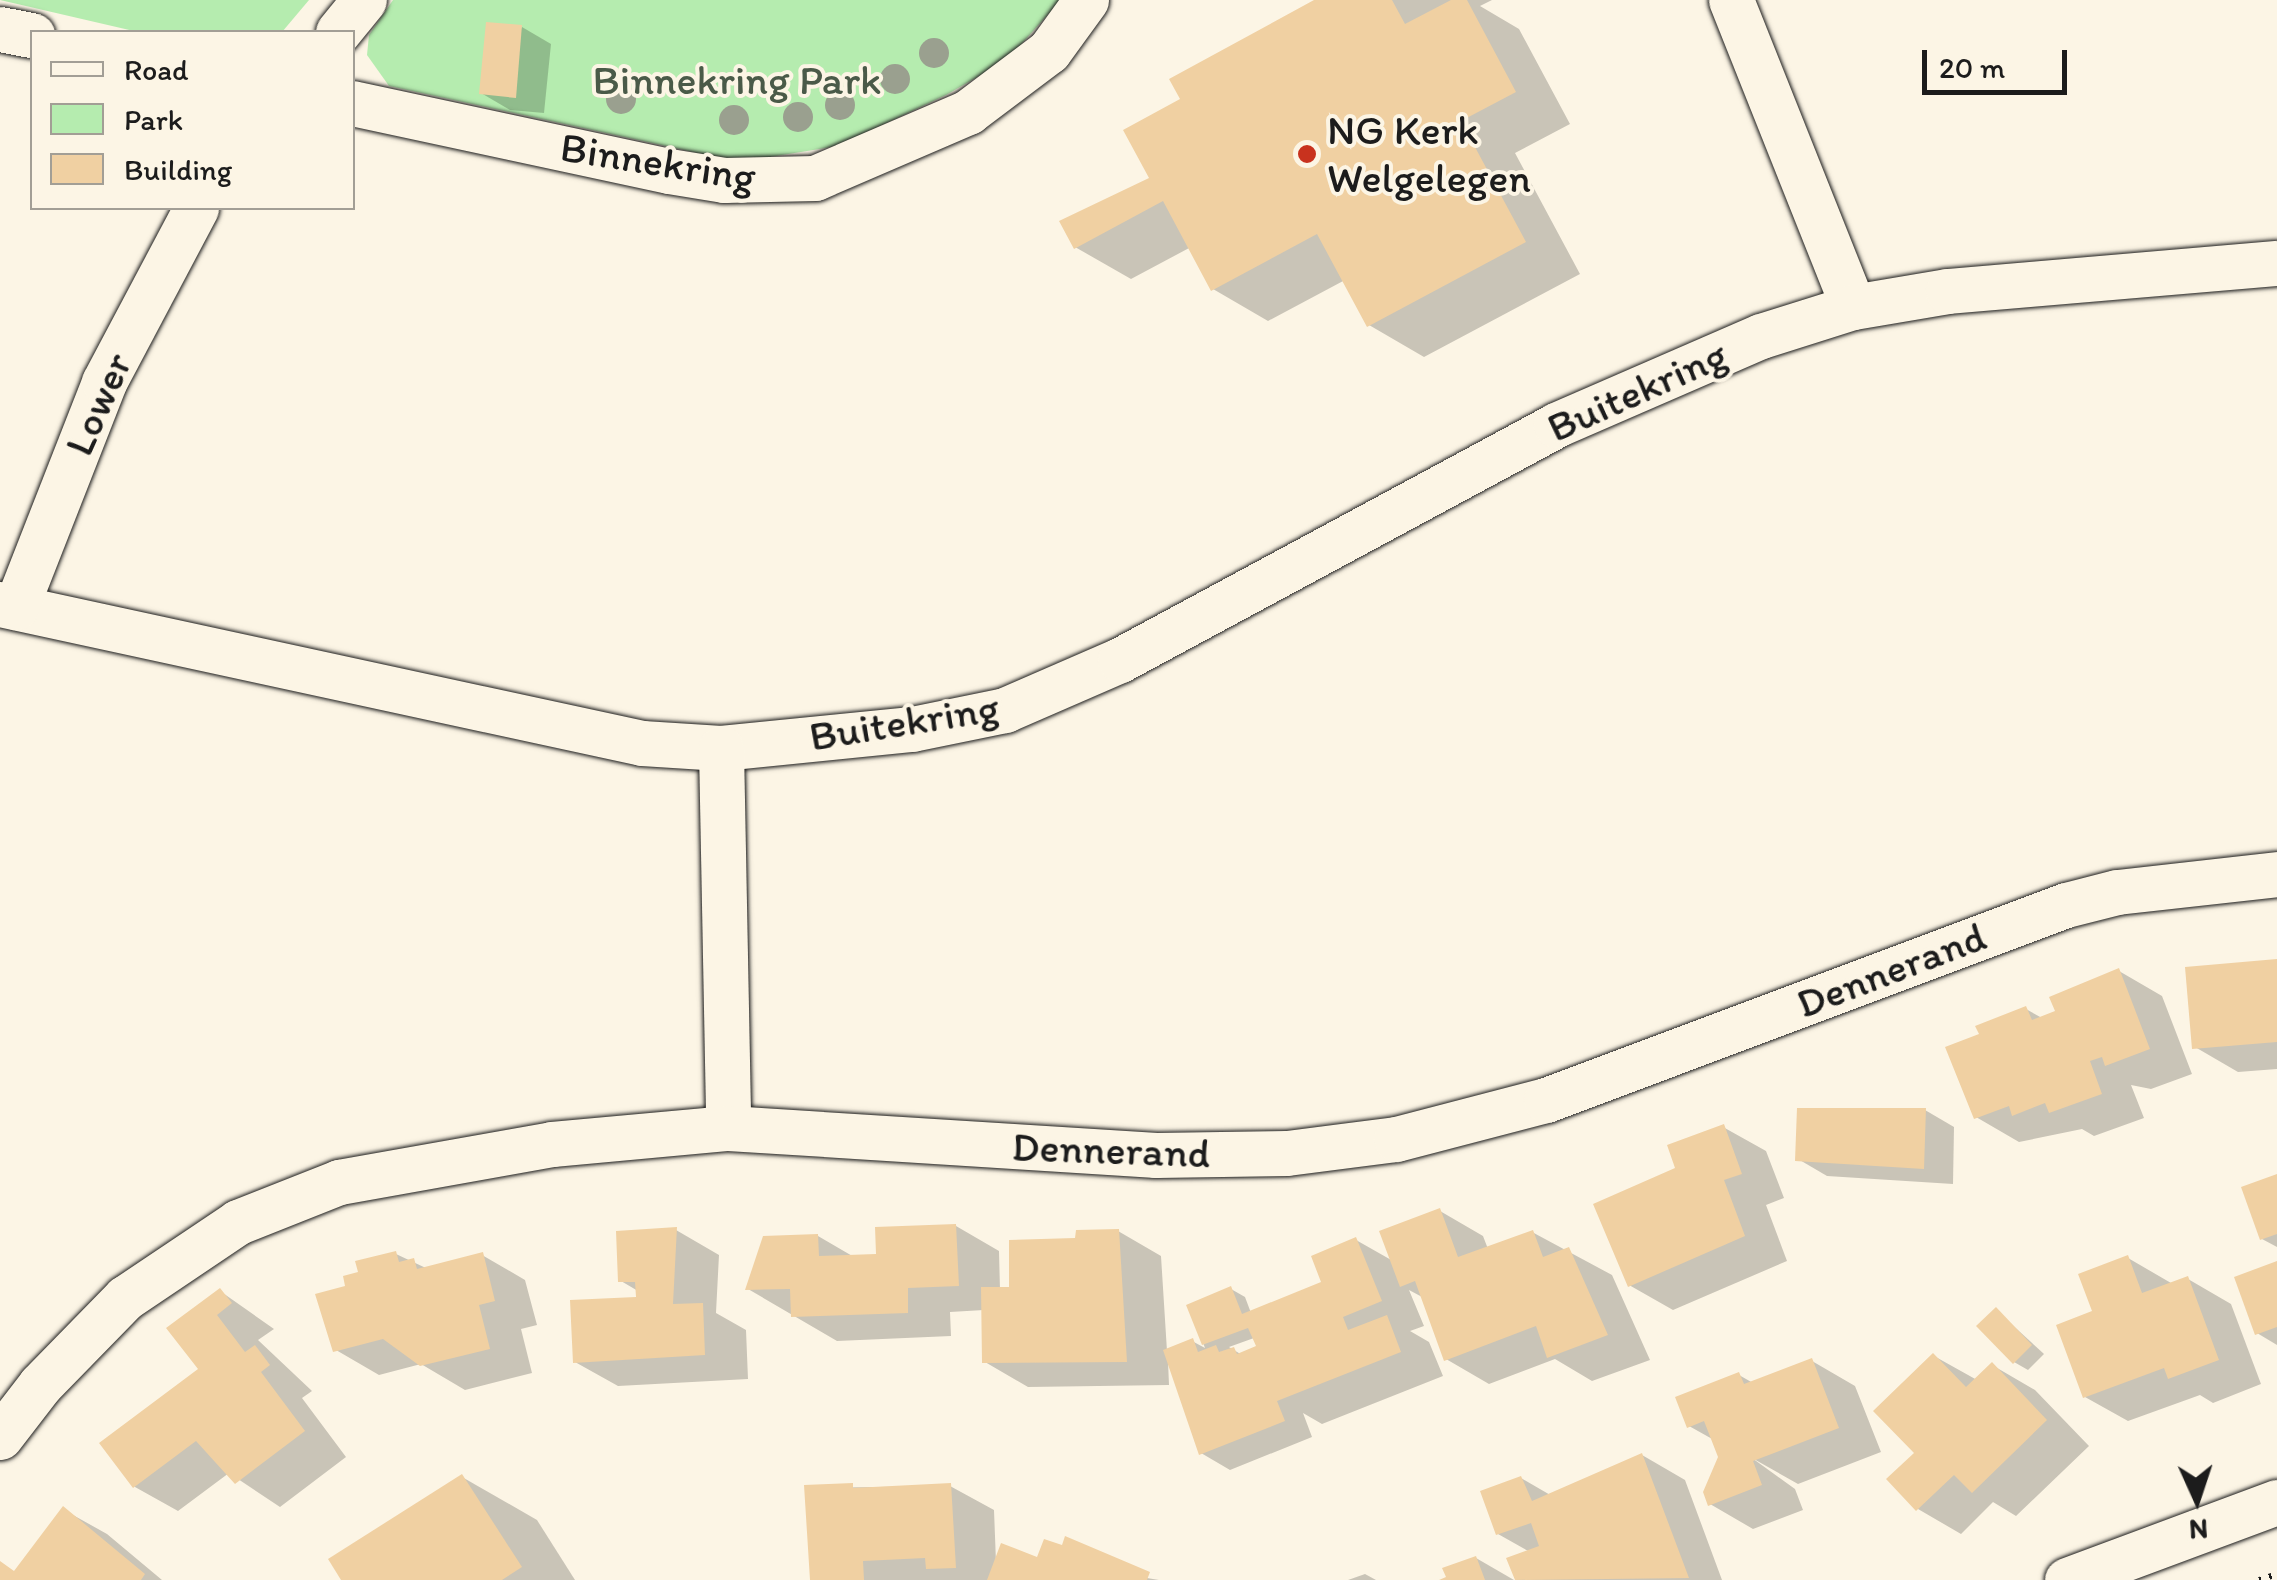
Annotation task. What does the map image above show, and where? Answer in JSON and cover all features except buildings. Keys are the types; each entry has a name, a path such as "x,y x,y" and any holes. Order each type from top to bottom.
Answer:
{"street":[{"path":"340,30 364,0"},
{"name":"Binnekring","path":"355,104 668,171 724,180 815,178 968,112 1048,52 1086,0"},
{"path":"1732,0 1852,308"},
{"path":"0,29 30,36"},
{"name":"Lower","path":"8,606 104,382 195,210"},
{"name":"Buitekring","path":"8,606 642,742 721,748 912,729 1005,710 1120,660 1449,480 1670,370 1852,308 1948,291 2277,263"},
{"path":"721,748 728,1128"},
{"name":"Dennerand","path":"0,1438 40,1386 125,1298 238,1222 286,1200 455,1158 728,1128 1156,1155 1287,1153 1396,1139 1546,1100 2066,905 2117,892 2277,874"},
{"path":"2066,1580 2277,1502"}],"path":[{"path":"2259,1580 2277,1574"}],"green space":[{"path":"0,0 309,0 284,30 129,30"},
{"name":"Binnekring Park","path":"393,0 1061,0 1007,60 946,95 838,146 739,162 389,86 367,55 369,35"}],"place":[{"name":"NG Kerk Welgelegen","path":"1307,154"}]}
